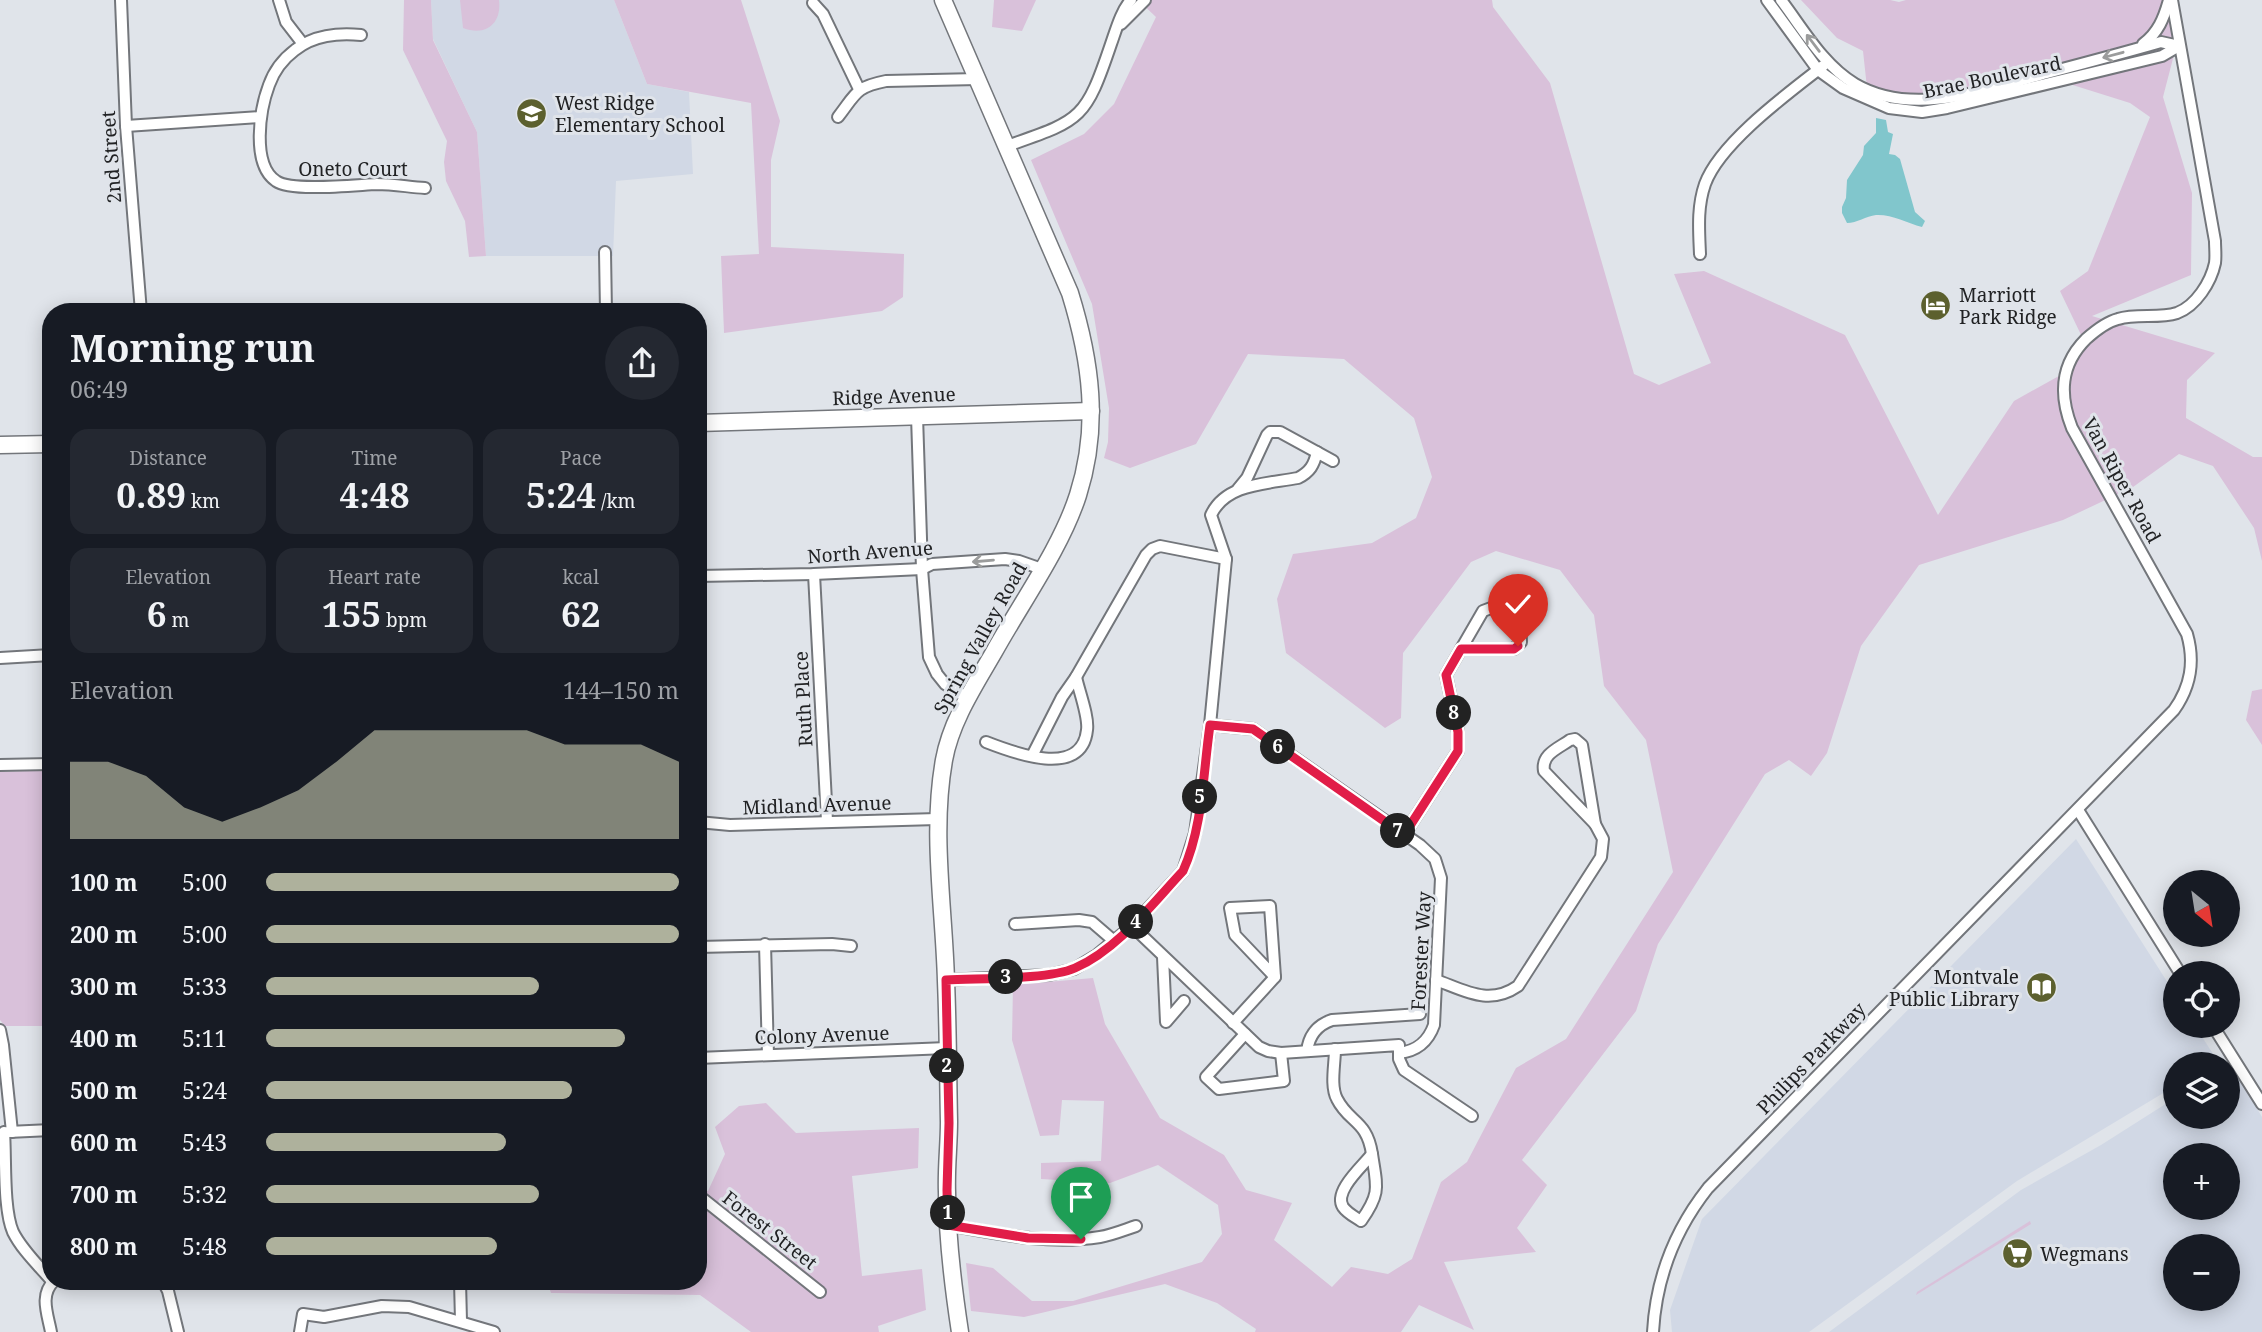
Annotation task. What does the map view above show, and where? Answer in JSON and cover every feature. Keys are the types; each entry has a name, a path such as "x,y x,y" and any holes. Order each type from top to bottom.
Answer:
{"street":[{"name":"2nd Street","path":"121,0 126,125 140,303"},
{"path":"279,0 286,22 303,44 329,35 361,34"},
{"name":"Spring Valley Road","path":"943,0 1070,293 1082,331 1091,384 1090,446 1078,497 1042,569 968,698 945,757 937,819 946,980 948,1225 960,1332"},
{"path":"1007,146 1057,129 1080,114 1097,88 1116,28 1132,0"},
{"path":"1116,28 1145,0"},
{"name":"Brae Boulevard","path":"1767,0 1818,70 1843,88 1889,108 1922,111 2161,42 2179,46"},
{"name":"Brae Boulevard","path":"1781,0 1828,62 1853,82 1872,93 1887,97 1920,100 1972,98 2162,56 2179,46"},
{"name":"Brae Boulevard","path":"2136,49 2152,38 2170,0"},
{"name":"Van Riper Road","path":"2078,810 2174,710 2187,688 2191,673 2192,660 2187,634 2072,428 2067,415 2063,386 2067,365 2077,349 2092,334 2119,318 2177,313 2198,296 2210,279 2215,262 2215,242 2184,60 2170,0"},
{"path":"813,3 823,14 859,89"},
{"name":"Oneto Court","path":"303,44 284,60 276,71 264,101 261,144 264,166 269,175 291,187 380,184 425,188"},
{"path":"1700,254 1700,201 1711,171 1720,156 1828,62"},
{"path":"838,117 859,89 886,81 978,79"},
{"path":"126,125 261,117"},
{"path":"606,252 606,303"},
{"name":"Ridge Avenue","path":"707,424 1091,411"},
{"path":"916,416 922,569 929,657 945,684 968,698"},
{"path":"946,980 1049,975 1074,969 1097,955 1132,926 1183,871 1195,833 1210,725 1226,559 1211,515 1221,499 1236,490 1247,478 1270,432 1280,432 1333,461"},
{"path":"0,445 42,444"},
{"path":"1236,490 1298,478 1311,468 1317,452"},
{"path":"1032,756 1045,727 1152,549 1160,546 1226,559"},
{"name":"North Avenue","path":"707,576 922,569 932,564 1005,559 1042,569"},
{"name":"Ruth Place","path":"814,574 827,821"},
{"path":"1404,835 1458,751 1458,732 1446,675 1461,649 1486,609 1494,608 1515,614 1519,618 1521,642 1514,649 1461,649"},
{"path":"0,658 42,656"},
{"path":"986,742 1020,755 1032,756 1067,757 1082,749 1088,729 1076,677"},
{"name":"Forester Way","path":"1210,725 1253,729 1429,851 1440,869 1436,1016 1431,1034 1418,1048 1399,1053"},
{"path":"1436,980 1490,997 1509,992 1518,986 1601,857 1603,839 1595,824 1544,771 1543,765 1547,756 1570,740 1575,739 1582,745 1595,824"},
{"path":"0,765 42,764"},
{"path":"2078,810 2172,961"},
{"name":"Philips Parkway","path":"1653,1332 1655,1306 1666,1262 1680,1230 1699,1200 2078,810"},
{"name":"Midland Avenue","path":"707,823 730,825 937,819"},
{"path":"1233,1023 1275,976 1270,906 1230,908 1235,935 1275,976"},
{"path":"1015,924 1079,920 1091,922 1114,941"},
{"path":"1132,926 1259,1047 1281,1053 1399,1045 1404,1070 1472,1116"},
{"path":"765,944 768,1055"},
{"path":"707,947 765,944 851,946"},
{"path":"1163,957 1166,1022 1184,1002"},
{"path":"1307,1051 1312,1034 1318,1027 1332,1020 1420,1014"},
{"path":"0,1030 4,1045 8,1204 13,1231 42,1270"},
{"path":"1245,1034 1206,1077 1219,1089 1284,1081 1281,1053"},
{"path":"2221,1038 2262,1104"},
{"name":"Colony Avenue","path":"707,1058 947,1048"},
{"path":"1335,1049 1334,1091 1337,1099 1368,1135 1373,1154 1377,1196 1361,1221 1345,1210 1340,1198 1343,1189 1373,1154"},
{"path":"5,1132 42,1130"},
{"name":"Forest Street","path":"707,1202 820,1292"},
{"path":"948,1225 1055,1240 1101,1237 1136,1226"},
{"path":"47,1290 45,1299 51,1332"},
{"path":"168,1290 178,1332"},
{"path":"460,1290 461,1321"},
{"path":"300,1332 303,1314 324,1317 396,1306 409,1307 494,1332"}],"shaded area":[{"path":"404,0 431,0 433,40 477,132 486,256 469,257 465,221 446,181 444,162 447,141 403,50"},
{"path":"431,0 614,0 647,84 689,92 693,174 616,181 613,256 486,256 477,132 433,39"},
{"path":"460,0 499,0 498,15 491,26 485,29 479,31 463,28"},
{"path":"614,0 741,0 780,121 771,160 771,247 904,254 903,297 882,311 724,333 721,256 759,254 751,103 647,84"},
{"path":"994,0 1036,0 1022,31 992,27"},
{"path":"1138,0 1492,0 1493,7 1550,83 1634,374 1659,385 1711,363 1674,274 1704,271 1845,335 1938,515 2014,401 2066,372 2083,339 2060,291 2088,271 2150,117 2130,103 2044,76 1912,104 1868,97 1863,51 1837,38 1801,0 2168,0 2176,47 2163,97 2192,193 2191,275 2092,316 2215,353 2187,380 2186,418 2253,457 2262,457 2262,561 2254,528 2213,466 2179,454 2133,487 2063,520 1919,565 1861,646 1827,753 1811,776 1789,760 1765,774 1658,944 1636,1011 1522,1160 1547,1185 1517,1228 1536,1252 1444,1262 1474,1330 1419,1305 1401,1332 1255,1332 1256,1329 1217,1303 1165,1284 1024,1317 971,1311 966,1263 993,1268 1032,1301 1073,1301 1202,1262 1222,1234 1218,1205 1158,1165 1110,1183 1041,1179 1041,1163 1101,1161 1104,1101 1062,1100 1059,1135 1040,1136 1012,1040 1013,985 1093,978 1105,1024 1160,1118 1224,1155 1246,1190 1292,1203 1274,1240 1332,1287 1351,1267 1388,1274 1412,1259 1441,1182 1467,1162 1516,1068 1566,1039 1673,872 1646,740 1604,686 1594,615 1560,570 1496,551 1471,562 1403,653 1401,718 1385,728 1286,653 1277,599 1293,554 1372,543 1416,518 1432,477 1414,418 1344,359 1248,354 1196,444 1130,468 1104,458 1108,442 1109,408 1092,304 1031,160 1084,134 1114,104 1156,17"},
{"path":"2262,689 2262,745 2246,720 2252,691"},
{"path":"42,770 42,1026 5,1026 0,1020 0,772"},
{"path":"2076,839 2163,975 2163,1038 2203,1038 2212,1052 2163,1052 2163,1093 2017,1181 1809,1332 1672,1332 1670,1310 1702,1219"},
{"path":"2240,1081 2262,1117 2262,1332 1829,1332 2021,1190 2101,1145 2163,1106 2163,1129 2240,1129"},
{"path":"766,1103 796,1133 919,1128 918,1168 852,1176 862,1276 922,1269 926,1310 878,1326 879,1332 751,1332 700,1295 551,1293 550,1290 707,1290 707,1191 725,1154 715,1127 739,1106"},
{"path":"2030,1221 2031,1224 1916,1295 1917,1292"}],"water":[{"path":"1876,118 1886,120 1888,132 1893,134 1889,154 1900,159 1915,212 1925,221 1922,227 1882,215 1847,223 1842,213 1847,180 1863,155 1864,146 1876,133"}],"place":[{"name":"West Ridge Elementary School","path":"532,114"},
{"name":"Marriott Park Ridge","path":"1936,306"},
{"name":"Montvale Public Library","path":"2042,988"},
{"name":"Wegmans","path":"2017,1254"}],"route":[{"path":"1081,1239 1028,1238 948,1225 946,980 1049,975 1074,969 1097,955 1132,926 1183,871 1192,849 1210,725 1253,729 1404,835 1458,751 1458,732 1446,675 1461,649 1514,649 1518,646"}]}
